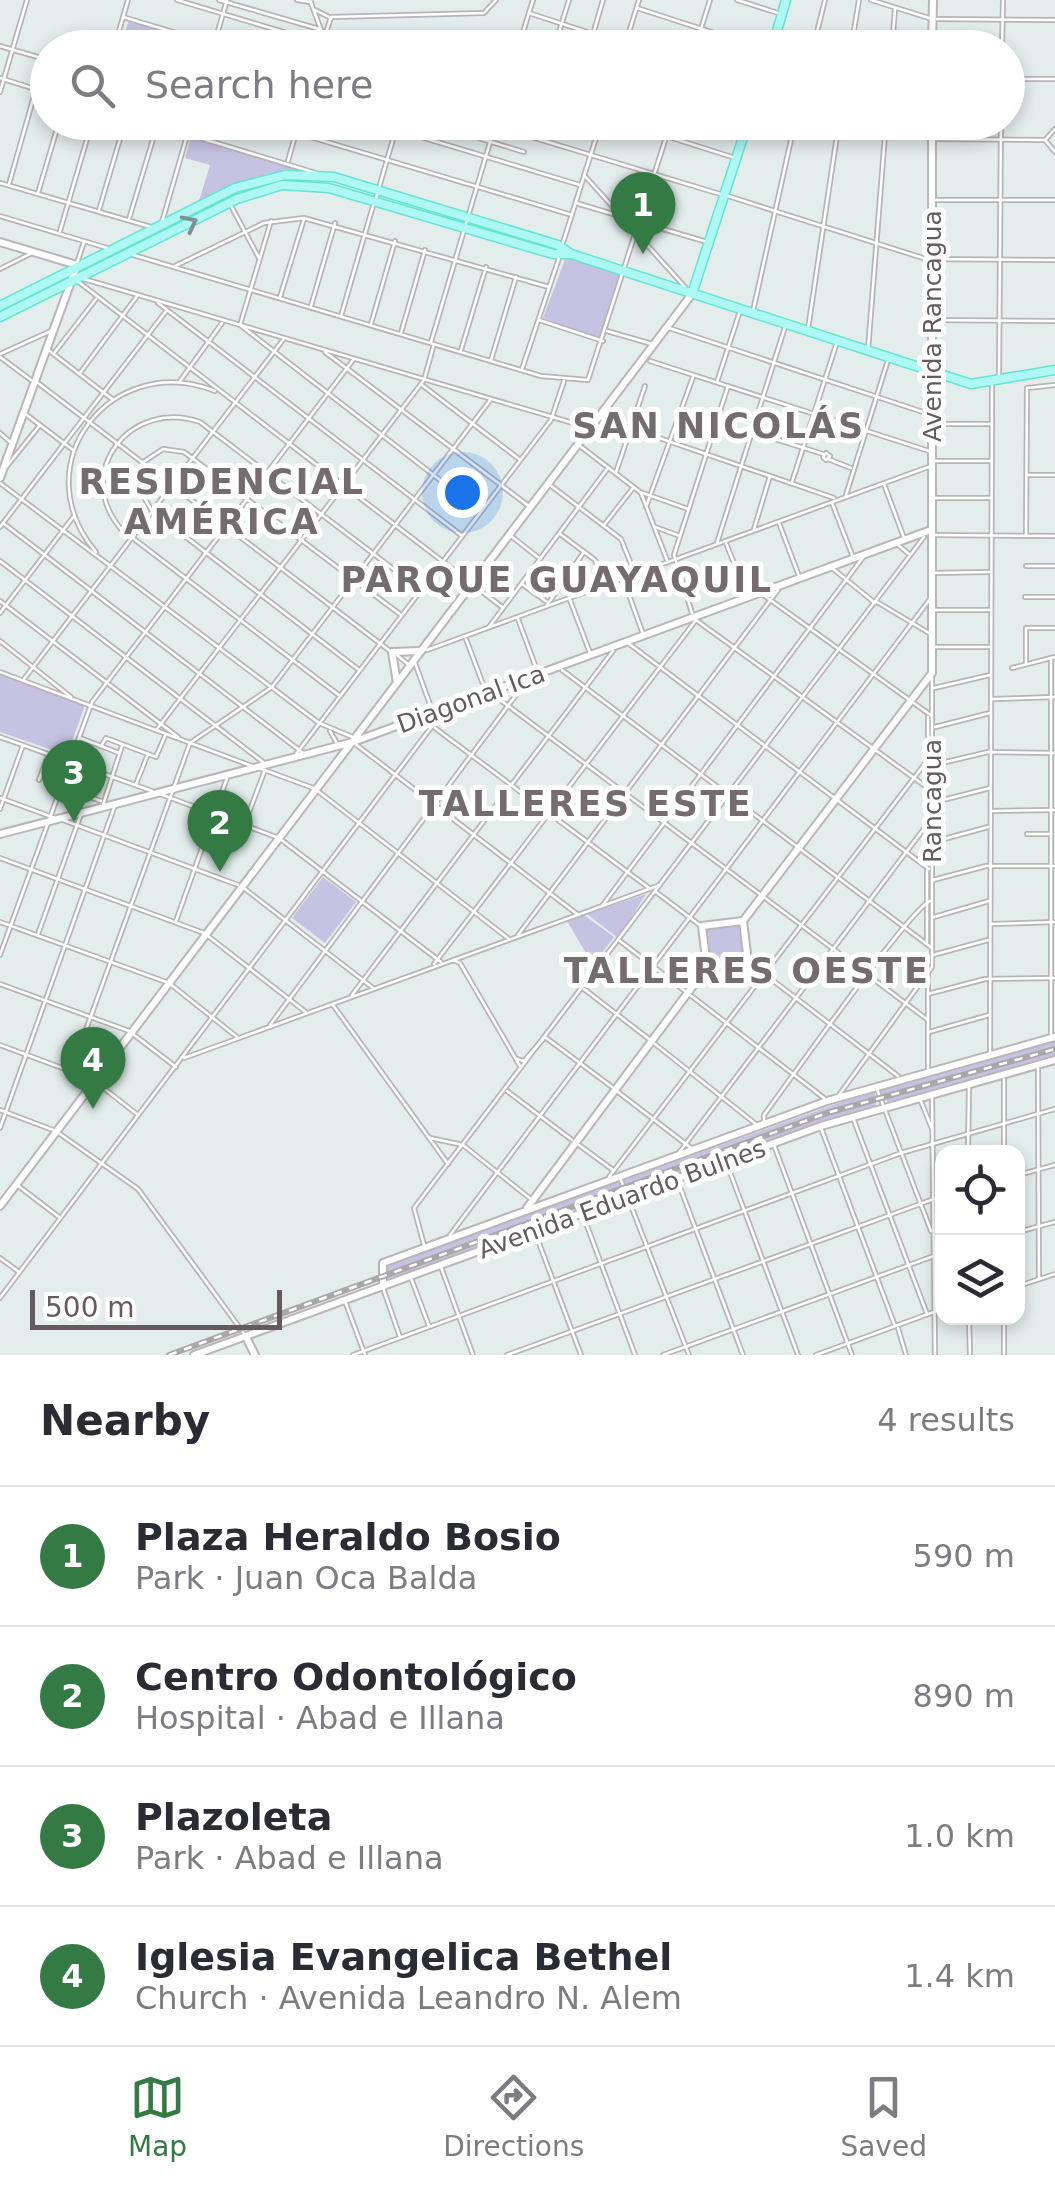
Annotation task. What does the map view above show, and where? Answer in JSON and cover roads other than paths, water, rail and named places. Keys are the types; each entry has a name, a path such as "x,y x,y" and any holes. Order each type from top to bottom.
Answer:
{"main road":[{"path":"777,30 786,0"},
{"path":"933,0 933,30"},
{"path":"0,1206 668,327 690,293 742,140"},
{"name":"Avenida Rancagua","path":"930,532 932,140"},
{"path":"1,477 77,265 260,179 317,174 468,217 561,251"},
{"path":"0,306 100,268 260,190 293,185 328,188 464,228 561,251 975,385 1055,370"},
{"path":"0,242 100,268"},
{"path":"0,317 72,277"},
{"name":"Diagonal Ica","path":"0,834 103,804 172,793 354,740 930,532"},
{"name":"Rancagua","path":"930,532 932,674"},
{"path":"397,682 392,652 422,650"},
{"path":"383,1287 381,1265 535,1203 575,1142 708,967 748,962 743,921 932,674"},
{"path":"708,967 702,926 743,921"},
{"path":"535,1203 605,1182 616,1174 677,1155 689,1146 839,1097 1053,1038"},
{"name":"Avenida Eduardo Bulnes","path":"199,1354 821,1126 1055,1060"},
{"path":"246,1337 253,1355"}],"street":[{"path":"0,92 28,0"},
{"path":"119,30 128,0"},
{"path":"177,0 280,30"},
{"path":"219,0 319,29"},
{"path":"297,0 310,1 319,29"},
{"path":"314,10 331,17 484,12 496,0"},
{"path":"524,30 533,0"},
{"path":"559,30 568,0"},
{"path":"594,30 604,0"},
{"path":"630,30 639,0"},
{"path":"701,28 710,0"},
{"path":"737,0 782,14"},
{"path":"818,30 825,0"},
{"path":"854,30 859,0"},
{"path":"870,0 933,18 1055,20"},
{"path":"1002,0 1002,30"},
{"path":"218,30 226,1"},
{"path":"636,8 707,30"},
{"path":"894,30 896,8"},
{"path":"529,13 580,30"},
{"path":"123,16 165,30"},
{"path":"327,30 331,17"},
{"path":"0,46 30,55"},
{"path":"2,79 30,87"},
{"path":"1025,79 1055,80"},
{"path":"8,186 30,110"},
{"path":"1046,140 1055,129"},
{"path":"38,194 54,140"},
{"path":"60,233 87,140"},
{"path":"98,211 120,140"},
{"path":"128,220 153,140"},
{"path":"158,239 157,226 185,140"},
{"path":"209,140 317,174"},
{"path":"288,162 294,140"},
{"path":"317,140 572,215"},
{"path":"341,316 393,140"},
{"path":"431,140 581,185"},
{"path":"484,140 524,152"},
{"path":"546,140 931,259 1055,260"},
{"path":"522,371 595,140"},
{"path":"0,216 522,371 588,380 666,140"},
{"path":"680,140 736,158"},
{"path":"752,313 792,140"},
{"path":"808,331 836,140"},
{"path":"868,351 884,140"},
{"path":"990,1055 992,424 1000,320 1001,140"},
{"path":"1025,140 1046,140"},
{"path":"1046,140 1055,152"},
{"path":"156,730 422,382 490,142"},
{"path":"584,174 690,293"},
{"path":"0,183 157,226"},
{"path":"932,200 1055,200"},
{"path":"576,202 708,242"},
{"path":"229,203 259,258"},
{"path":"174,267 271,221 304,218 335,223 549,287"},
{"path":"279,299 304,218"},
{"path":"240,325 271,221"},
{"path":"310,308 335,223"},
{"path":"77,265 84,241"},
{"path":"370,325 395,241"},
{"path":"400,334 425,250"},
{"path":"0,269 32,252"},
{"path":"461,352 486,267"},
{"path":"72,277 168,307 462,536"},
{"path":"72,277 502,607"},
{"path":"490,361 516,277"},
{"path":"80,373 138,295"},
{"path":"54,354 97,298"},
{"path":"168,307 224,320 422,382 591,429"},
{"path":"168,307 1,525 299,754 553,417 564,379"},
{"path":"716,382 740,309"},
{"path":"179,382 224,320"},
{"path":"538,320 602,341"},
{"path":"931,320 1055,321"},
{"path":"717,544 786,324"},
{"path":"240,325 482,512"},
{"path":"668,327 933,420 992,424"},
{"path":"53,330 0,355 380,644 412,663 435,725 548,814 702,926"},
{"path":"606,331 654,345"},
{"path":"23,680 284,338"},
{"path":"792,484 838,342"},
{"path":"46,348 112,400"},
{"path":"322,349 531,508"},
{"path":"846,497 888,358"},
{"path":"0,954 90,705 354,359"},
{"path":"650,361 865,430 932,459 992,460"},
{"path":"646,507 653,498 693,376"},
{"path":"100,558 74,516 68,482 73,450 90,422 112,400 146,384 179,382 219,393"},
{"path":"422,382 520,460"},
{"path":"1026,536 1028,386 1055,385"},
{"path":"616,474 645,386"},
{"path":"670,562 728,386"},
{"path":"71,1072 190,743 272,687 491,399"},
{"path":"22,412 73,450"},
{"path":"340,696 132,538 113,518 103,493 104,467 116,442 135,426 162,416 194,420 214,431 421,590"},
{"path":"599,418 834,501 854,559"},
{"path":"40,425 1,477 22,499 319,724 354,740 578,914"},
{"path":"752,431 828,453 828,459 852,468"},
{"path":"0,434 12,443"},
{"path":"578,445 640,492 688,509"},
{"path":"359,670 152,511 138,487 142,463 164,449 177,449 193,457 402,616"},
{"path":"422,650 726,542 883,483 932,459"},
{"path":"488,628 608,468"},
{"path":"1026,475 1055,475"},
{"path":"754,531 770,476"},
{"path":"883,483 904,540"},
{"path":"549,484 623,540 636,574"},
{"path":"604,526 633,487"},
{"path":"640,492 696,618 930,791"},
{"path":"932,498 992,498"},
{"path":"0,613 74,516"},
{"path":"778,522 800,578"},
{"path":"654,526 680,536"},
{"path":"424,1247 414,1210 930,532 1055,536"},
{"path":"558,533 595,560 605,586"},
{"path":"510,535 539,558"},
{"path":"726,542 748,598"},
{"path":"896,543 911,555"},
{"path":"547,604 584,552"},
{"path":"602,906 864,555"},
{"path":"0,561 265,767 316,790 509,939"},
{"path":"1026,566 1055,566"},
{"path":"830,567 875,602 931,634"},
{"path":"930,573 992,572"},
{"path":"623,579 644,636"},
{"path":"521,583 547,604"},
{"path":"517,936 779,586"},
{"path":"761,593 930,717"},
{"path":"1025,597 1055,598"},
{"path":"449,1238 931,598"},
{"path":"570,599 591,655"},
{"path":"0,601 183,740"},
{"path":"931,610 991,610"},
{"path":"518,618 538,674"},
{"path":"432,968 696,618"},
{"path":"1026,664 1026,628 1055,628"},
{"path":"465,637 488,693 928,1020"},
{"path":"0,640 72,698"},
{"path":"627,642 929,869"},
{"path":"350,997 616,646"},
{"path":"932,647 991,647"},
{"path":"1012,668 1053,657 1053,1038"},
{"path":"559,667 930,946"},
{"path":"0,672 256,767"},
{"name":"Rancagua","path":"928,1072 932,674"},
{"path":"932,689 991,674"},
{"path":"269,1026 529,678"},
{"path":"991,699 1054,697"},
{"path":"0,1298 445,709"},
{"path":"930,728 991,713"},
{"path":"329,730 338,744"},
{"path":"100,746 106,738 156,756 165,734"},
{"path":"338,744 342,735"},
{"path":"0,737 157,793"},
{"path":"78,737 120,753"},
{"path":"60,786 103,804 123,744"},
{"path":"0,809 23,746"},
{"path":"931,766 991,752 1054,753"},
{"path":"40,780 48,754"},
{"path":"136,786 148,754"},
{"path":"616,1174 652,1118 930,754"},
{"path":"245,825 265,767"},
{"path":"175,922 228,774"},
{"path":"930,803 991,788"},
{"path":"172,793 214,814 279,838 442,964"},
{"path":"2,798 242,887 374,988"},
{"path":"0,1128 115,803"},
{"path":"990,811 1054,810"},
{"path":"38,935 81,812"},
{"path":"545,1036 689,1146 759,1046 930,826"},
{"path":"932,842 990,826"},
{"path":"1028,834 1052,834"},
{"path":"0,858 206,934 307,1012"},
{"path":"932,880 990,866 1054,866"},
{"name":"Rancagua","path":"929,869 929,901"},
{"path":"184,1058 662,884"},
{"path":"582,988 760,1124 904,928 929,901"},
{"path":"930,918 990,901"},
{"path":"0,922 170,984 238,1038"},
{"path":"990,924 1053,922"},
{"path":"619,940 827,1101"},
{"path":"932,956 990,940"},
{"path":"460,963 463,956"},
{"path":"452,960 460,963 520,1069"},
{"path":"748,962 899,1080"},
{"path":"839,1097 928,972"},
{"path":"928,994 990,978 1053,978"},
{"path":"0,984 131,1032 176,1067"},
{"path":"332,1004 448,1164"},
{"path":"928,1033 990,1014"},
{"path":"516,1059 524,1061 545,1036"},
{"path":"0,1045 94,1081 139,1116"},
{"path":"1038,1064 1039,1279"},
{"path":"1004,1074 1004,1145"},
{"path":"968,1084 968,1145"},
{"path":"876,1086 932,1232"},
{"path":"505,1090 616,1174 629,1196 689,1355"},
{"path":"932,1094 929,1313 935,1355"},
{"path":"920,1098 932,1131"},
{"path":"353,1355 901,1153 1055,1108"},
{"path":"3,1111 56,1131 140,1190 246,1337"},
{"path":"852,1116 929,1313"},
{"path":"821,1126 906,1355"},
{"path":"429,1138 463,1145 535,1203"},
{"path":"773,1143 852,1355"},
{"path":"726,1161 798,1355"},
{"path":"1025,1173 1055,1165"},
{"path":"678,1179 743,1355"},
{"path":"16,1184 61,1218"},
{"path":"0,1190 8,1195"},
{"path":"508,1355 935,1197"},
{"path":"582,1214 635,1355"},
{"path":"1025,1230 1055,1222"},
{"path":"535,1232 581,1355"},
{"path":"663,1355 935,1255"},
{"path":"0,1258 19,1273"},
{"path":"440,1266 473,1355"},
{"path":"1025,1284 1055,1274"},
{"path":"411,1277 430,1328"},
{"path":"383,1287 401,1338"},
{"path":"345,1300 364,1353"},
{"path":"816,1355 935,1311"},
{"path":"969,1325 970,1355"},
{"path":"1004,1325 1004,1355"}],"railway":[{"path":"169,1355 827,1113 1055,1049"}],"place":[{"name":"Plaza Heraldo Bosio","path":"643,254"},
{"name":"Plazoleta","path":"74,822"},
{"name":"Centro Odontológico","path":"220,872"},
{"name":"Iglesia Evangelica Bethel","path":"93,1109"}],"district":[{"name":"SAN NICOLÁS","path":"719,426"},
{"name":"RESIDENCIAL AMÉRICA","path":"222,502"},
{"name":"PARQUE GUAYAQUIL","path":"557,580"},
{"name":"TALLERES ESTE","path":"586,804"},
{"name":"TALLERES OESTE","path":"747,971"}]}
